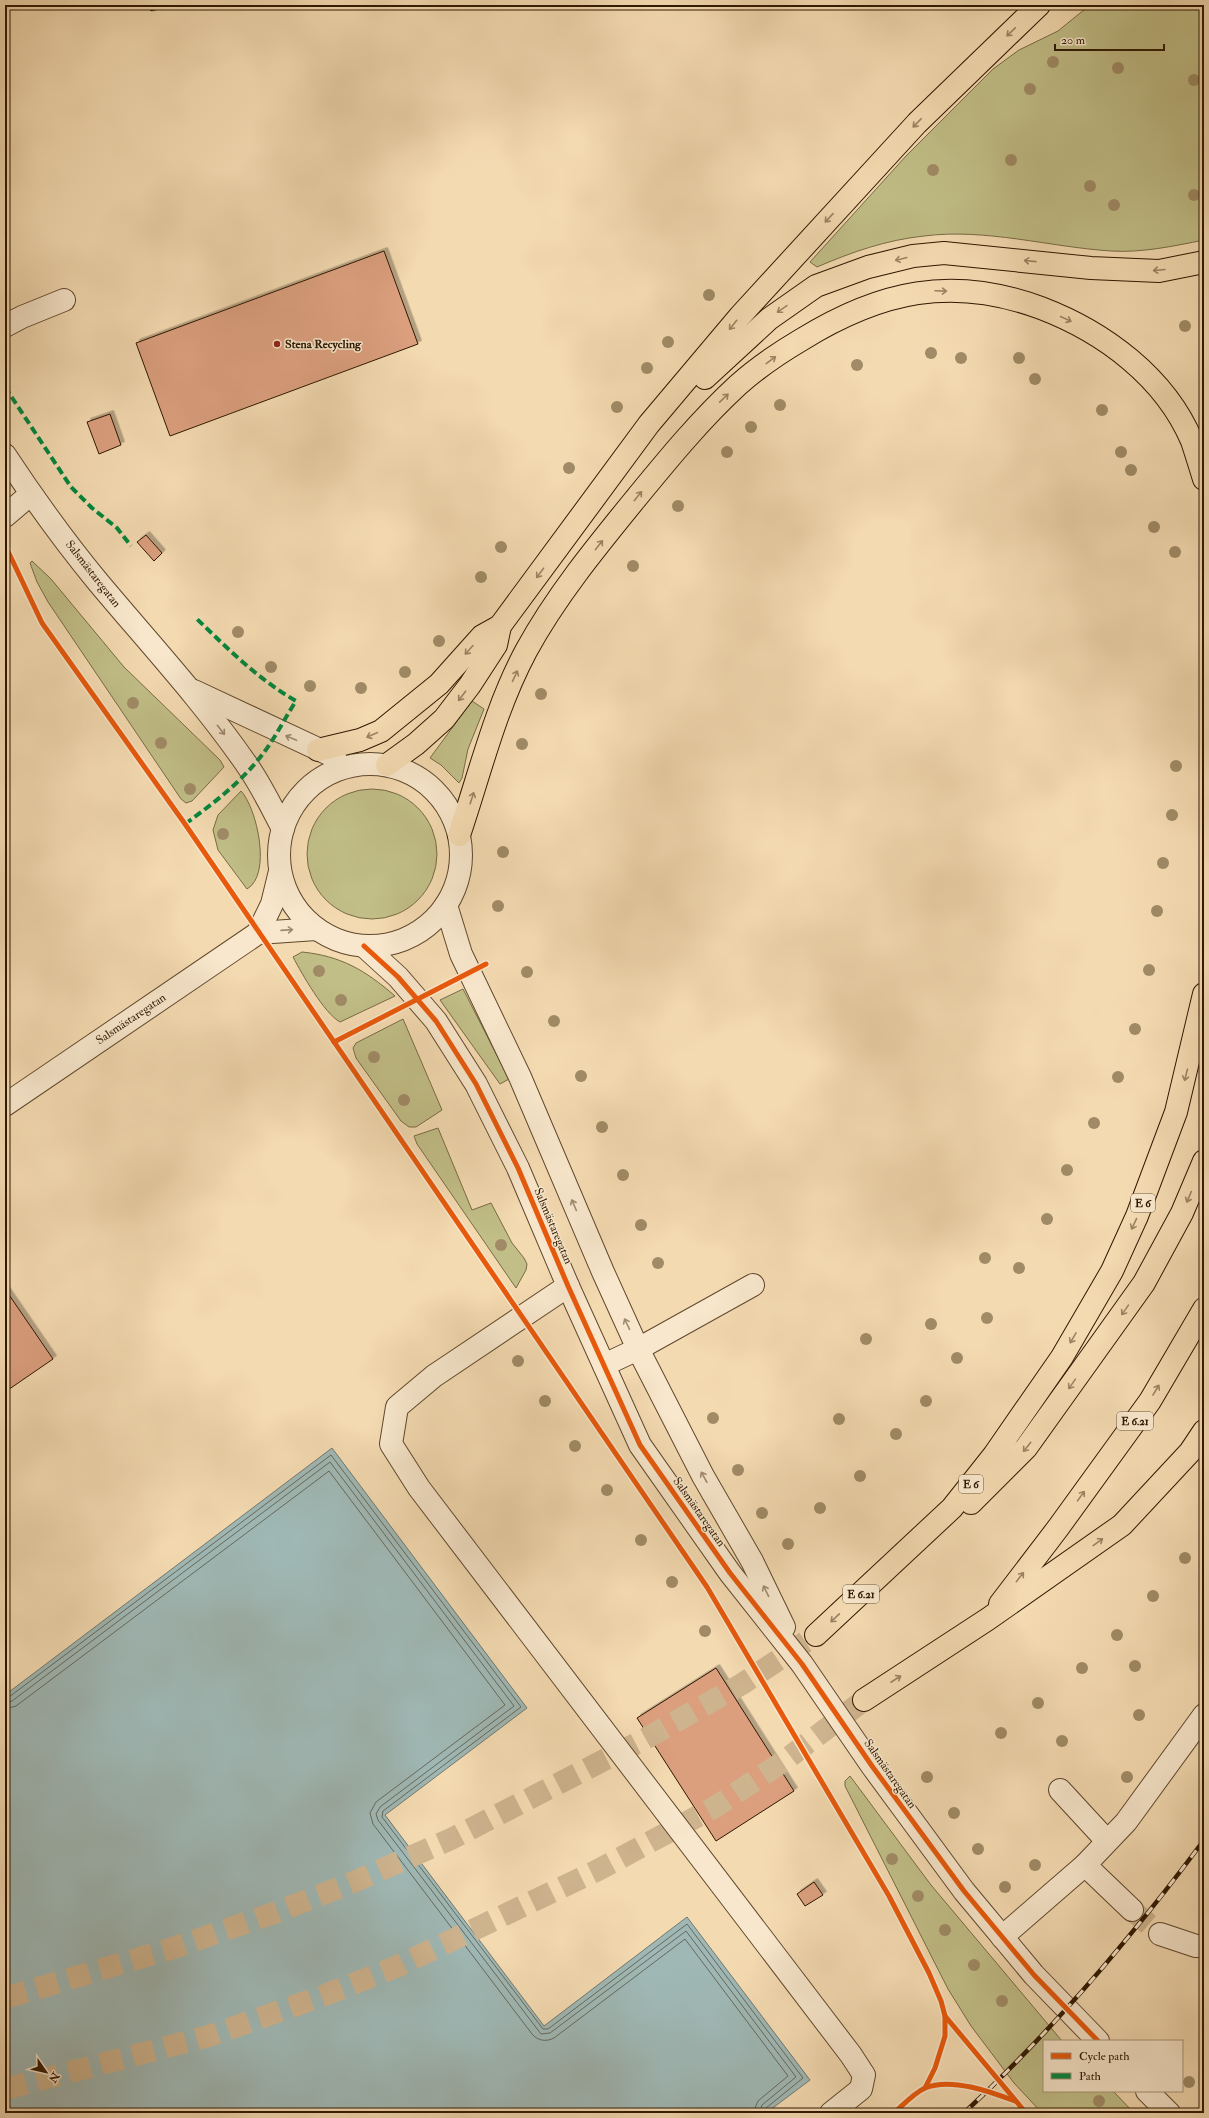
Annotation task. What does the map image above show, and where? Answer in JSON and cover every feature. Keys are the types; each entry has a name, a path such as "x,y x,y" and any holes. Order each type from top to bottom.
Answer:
{"highway":[{"path":"318,750 360,740 381,731 439,684 482,636 500,626 649,424 740,316 916,123 1039,5"},
{"path":"587,510 714,368 769,319 816,286 868,267 913,256 944,253 1091,268 1159,271 1204,262"},
{"path":"459,835 498,712 526,651 584,564 699,424 740,383 780,352 820,328 851,312 904,294 935,290 975,292 1010,299 1056,314 1087,329 1124,354 1145,373 1168,402 1187,433 1204,479"},
{"path":"387,766 416,744 444,719 470,685 496,645 500,626"},
{"name":"E 6","path":"905,1554 952,1508 994,1455 1062,1357 1112,1271 1138,1216 1176,1112 1204,994"},
{"name":"E 6.21","path":"816,1635 905,1554 960,1514 1026,1448 1144,1283 1182,1214 1204,1161"},
{"name":"E 6.21","path":"864,1700 988,1619 1058,1528 1150,1400 1204,1309"},
{"path":"988,1619 1122,1525 1190,1452 1204,1431"}],"street":[{"path":"5,326 22,317 64,300"},
{"name":"Salsmästaregatan","path":"5,455 31,494 97,580 188,688 250,769 283,829"},
{"path":"5,516 31,494"},
{"name":"Salsmästaregatan","path":"188,688 352,766"},
{"name":"Salsmästaregatan","path":"364,764 387,766 397,768 417,776 434,790 452,815 459,835 461,847 460,871 452,895 446,905 431,924 411,937 388,945 364,946 339,941 316,929 303,917 293,903 285,888 280,871 279,850 283,829 289,814 308,788 336,770 352,766 364,764"},
{"path":"280,871 272,904 258,933 316,929"},
{"name":"Salsmästaregatan","path":"446,905 464,960 520,1077 603,1272 638,1349 703,1476 752,1561 802,1664"},
{"name":"Salsmästaregatan","path":"5,1105 258,933"},
{"name":"Salsmästaregatan","path":"364,946 398,977 449,1038 476,1084 518,1168 568,1286 640,1445 730,1573 802,1664 918,1830 964,1891 1034,1974 1097,2040"},
{"path":"568,1286 434,1376 396,1407 391,1444 419,1488 861,2070 864,2075 861,2089 831,2113"},
{"path":"604,1365 638,1349 753,1286"},
{"path":"1002,1937 1085,1865 1126,1822 1204,1715"},
{"path":"1060,1790 1107,1841"},
{"path":"1085,1865 1132,1910"},
{"path":"1160,1934 1196,1946 1204,1946"},
{"path":"1148,2092 1169,2113"}],"shaded area":[{"path":"1090,5 1204,5 1204,240 1181,245 1134,251 1111,251 994,236 947,234 896,240 843,256 817,267 810,262 906,156 993,69 1019,50 1058,31"},
{"path":"32,561 51,579 124,667 220,760 224,767 192,801 186,803 181,799 48,602 37,582 30,563"},
{"path":"472,701 484,709 468,749 462,778 459,783 441,765 430,758"},
{"path":"372,789 397,794 418,808 432,829 437,854 432,879 418,900 397,914 372,919 347,914 326,900 312,879 307,854 312,829 326,808 347,794"},
{"path":"241,791 247,800 257,826 260,856 259,870 255,881 247,889 218,850 213,830 218,815"},
{"path":"302,952 329,957 352,966 363,972 395,996 340,1022 320,1002 293,957"},
{"path":"463,989 509,1079 500,1084 440,1000"},
{"path":"403,1019 442,1110 416,1127 409,1127 401,1121 356,1058 353,1048 356,1043"},
{"path":"438,1128 472,1210 491,1203 512,1243 527,1264 526,1270 516,1288 417,1144 414,1136"},
{"path":"850,1776 931,1885 1061,2040 1043,2040 1043,2092 1114,2092 1134,2113 1042,2113 1014,2083 971,2026 948,1989 845,1786 845,1781"}],"water":[{"path":"332,1448 527,1708 385,1815 544,2026 687,1917 810,2080 766,2113 5,2113 5,1695"}],"building":[{"name":"Stena Recycling","path":"384,251 418,344 170,436 136,343"},
{"path":"110,414 121,445 99,454 87,422"},
{"path":"146,535 162,553 154,561 137,542"},
{"path":"5,1289 53,1359 5,1392"},
{"path":"716,1668 794,1791 716,1841 637,1718"},
{"path":"814,1882 823,1895 805,1906 797,1894"}],"tunnel":[{"path":"5,1998 170,1949 274,1913 351,1883 451,1839 643,1740 742,1684 816,1635"},
{"path":"5,2089 209,2036 325,1995 398,1966 598,1870 715,1807 784,1761 864,1700"},
{"path":"1132,1910 1160,1934"}],"railway":[{"path":"152,9 165,5"},
{"path":"964,2113 1029,2049 1090,1982 1149,1912 1204,1840"}],"marked path":[{"path":"5,387 71,487 92,508 117,528 131,546"},
{"path":"185,824 238,782 269,745 296,701 256,673 197,619"}],"cycle path":[{"path":"5,545 42,623 185,824 707,1587 889,1896 929,1973 941,2001 945,2016 945,2036 935,2068 925,2088"},
{"path":"364,946 398,977 436,1021 476,1084 518,1168 568,1286 640,1445 730,1573 802,1664 872,1766 964,1891 1034,1975 1097,2040"},
{"path":"334,1042 486,964"},
{"path":"945,2016 1026,2113"},
{"path":"894,2113 917,2093 925,2088 935,2085 947,2084 971,2087 1015,2101"}],"place":[{"name":"Stena Recycling","path":"277,344"}]}
